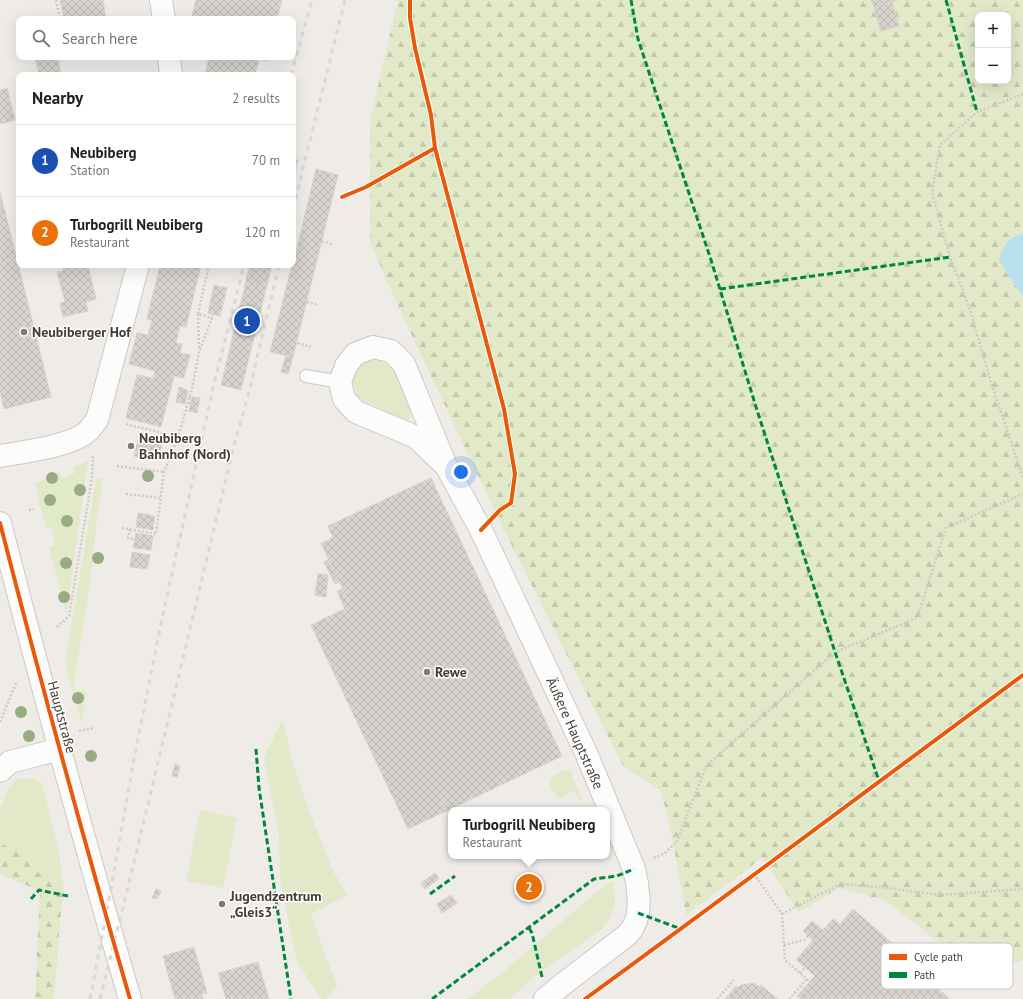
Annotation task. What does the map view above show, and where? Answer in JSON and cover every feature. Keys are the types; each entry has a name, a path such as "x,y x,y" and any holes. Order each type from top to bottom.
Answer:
{"street":[{"path":"161,0 164,16"},
{"path":"169,60 171,72"},
{"path":"0,456 41,449 64,443 76,439 89,431 97,420 137,268"},
{"name":"Äußere Hauptstraße","path":"446,466 416,437 356,412 344,399 340,382 346,366 356,354 373,347 391,351 404,364 446,466 480,530 587,755 608,807"},
{"name":"Hauptstraße","path":"0,523 60,749 130,999"},
{"path":"0,771 10,762 60,749"},
{"name":"Äußere Hauptstraße","path":"545,999 627,935 635,925 638,913 637,882 634,869 610,811"}],"lane":[{"path":"306,376 340,382"}],"path":[{"path":"56,0 59,16"},
{"path":"1023,94 977,112 940,145 932,192 950,257 969,307 991,382 1023,478"},
{"path":"310,239 332,244"},
{"path":"199,352 198,314 208,268"},
{"path":"246,277 269,282"},
{"path":"256,285 258,280"},
{"path":"251,310 254,295"},
{"path":"307,302 318,305"},
{"path":"239,307 262,312"},
{"path":"122,528 156,534 164,472 178,437 189,403 199,352 212,316 198,314"},
{"path":"294,342 311,347"},
{"path":"181,395 190,398"},
{"path":"189,403 194,404"},
{"path":"126,424 178,437"},
{"path":"57,628 69,616 84,532 92,478 93,458 89,431"},
{"path":"117,466 164,472"},
{"path":"126,494 161,498"},
{"path":"634,869 665,853 677,841 706,766 835,652 917,618 946,528 1023,494"},
{"path":"29,510 34,509"},
{"path":"130,529 128,538 142,541"},
{"path":"0,722 16,683"},
{"path":"79,732 94,728"},
{"path":"754,874 782,914 785,960 810,982"},
{"path":"782,914 840,884 879,887 940,895 1023,889"},
{"path":"784,945 804,940 808,936"},
{"path":"800,973 805,968"},
{"path":"789,999 807,979"},
{"path":"717,999 734,980"}],"green space":[{"path":"398,0 1023,0 1023,961 1013,963 1013,943 940,943 886,901 839,888 799,912 762,858 686,915 671,831 661,791 623,766 501,524 398,306 370,242 370,120"},
{"path":"376,360 391,366 394,370 400,381 411,413 409,419 404,420 360,399 357,394 354,383 355,373 362,365 369,361"},
{"path":"88,461 66,612 49,547 55,545 51,527 46,528 35,484 59,472 62,478 75,473 73,467"},
{"path":"96,478 103,479 91,576 73,689 87,692 82,724 65,664"},
{"path":"282,721 305,800 333,871 347,895 311,914 337,987 326,999 321,999 297,961 280,877 279,837 264,757"},
{"path":"570,770 584,804 573,790 560,800 550,786 552,778 556,774"},
{"path":"18,779 34,779 42,784 59,852 64,891 34,860 0,843 0,809 8,788"},
{"path":"200,810 237,818 223,888 186,881"},
{"path":"0,843 34,860 64,891 61,910 54,999 35,999 40,891 0,874"},
{"path":"614,882 615,905 610,918 602,929 535,976 510,999 467,999 497,977 606,884"}],"water":[{"path":"1023,234 1023,296 1007,274 999,259 1007,242 1013,237"}],"building":[{"path":"60,0 103,0 106,16 63,16"},
{"path":"196,0 282,0 278,16 192,16"},
{"path":"871,0 898,0 874,7"},
{"path":"892,2 899,26 881,31 874,7"},
{"path":"36,60 58,60 60,72 38,72"},
{"path":"208,60 259,60 256,72 206,72"},
{"path":"7,88 15,120 0,124 0,90"},
{"path":"316,169 338,175 293,357 270,352 291,268 296,268 296,252"},
{"path":"0,192 16,259 0,263"},
{"path":"16,259 16,268 19,268 51,397 4,409 0,391 0,263"},
{"path":"62,268 71,268 71,269 63,271"},
{"path":"75,268 89,268 96,299 86,302 88,311 63,317 60,303 65,302 57,272"},
{"path":"159,268 200,268 186,327 180,326 176,343 182,344 180,353 190,355 184,378 174,376 161,427 126,418 137,375 153,378 155,371 129,364 137,333 148,335 152,320 147,319"},
{"path":"249,268 271,268 241,390 221,385"},
{"path":"214,285 227,288 220,316 208,313"},
{"path":"286,355 293,357 288,374 281,372"},
{"path":"179,387 188,390 185,404 176,402"},
{"path":"192,397 200,398 197,413 189,411"},
{"path":"140,433 152,437 146,459 134,456"},
{"path":"152,437 163,439 159,456 148,454"},
{"path":"431,478 562,756 454,807 448,807 448,810 408,829 311,625 351,606 321,543 333,538 328,526"},
{"path":"138,513 155,516 153,530 136,527"},
{"path":"136,533 153,536 151,550 133,548"},
{"path":"132,552 150,555 147,569 130,567"},
{"path":"328,560 339,582 335,584 324,562"},
{"path":"318,574 328,575 326,597 315,595"},
{"path":"342,589 351,606 345,609 337,591"},
{"path":"175,764 180,766 177,777 172,776"},
{"path":"450,795 456,807 448,807 448,812 441,800"},
{"path":"435,873 439,879 425,889 421,883"},
{"path":"156,889 161,891 157,899 152,898"},
{"path":"451,895 457,903 442,913 437,904"},
{"path":"853,909 892,943 881,943 881,989 938,989 950,999 801,999 797,996 815,976 796,960 813,940 803,931 812,921 823,930 833,919 840,924"},
{"path":"194,947 207,993 202,994 203,999 175,999 163,956"},
{"path":"258,962 269,999 226,999 218,973"},
{"path":"755,983 759,987 761,985 777,999 725,999 736,986 738,988 741,985"}],"railway":[{"path":"296,57 312,0"},
{"path":"296,197 345,0"},
{"path":"292,72 295,60"},
{"path":"90,999 134,759 163,614 214,384 243,268"},
{"path":"100,999 278,268"}],"marked path":[{"path":"631,0 638,39 711,260 756,407 835,652 879,781"},
{"path":"946,0 977,112"},
{"path":"720,289 950,257"},
{"path":"256,749 259,788 291,999"},
{"path":"432,999 594,879 617,876 634,869"},
{"path":"430,894 455,876"},
{"path":"31,899 39,890 68,896"},
{"path":"638,913 681,929"},
{"path":"529,928 532,933 542,977"}],"cycle path":[{"path":"410,0 410,18 415,48 431,115 435,148 504,409 515,474 511,503 500,510 481,530"},
{"path":"342,197 366,187 435,148"},
{"path":"0,523 63,762 130,999"},
{"path":"585,999 1023,675"}],"place":[{"name":"Neubiberg","path":"247,321"},
{"name":"Neubiberger Hof","path":"24,332"},
{"name":"Neubiberg Bahnhof (Nord)","path":"131,446"},
{"name":"Rewe","path":"427,672"},
{"name":"Turbogrill Neubiberg","path":"529,887"},
{"name":"Jugendzentrum „Gleis3“","path":"222,904"}]}
